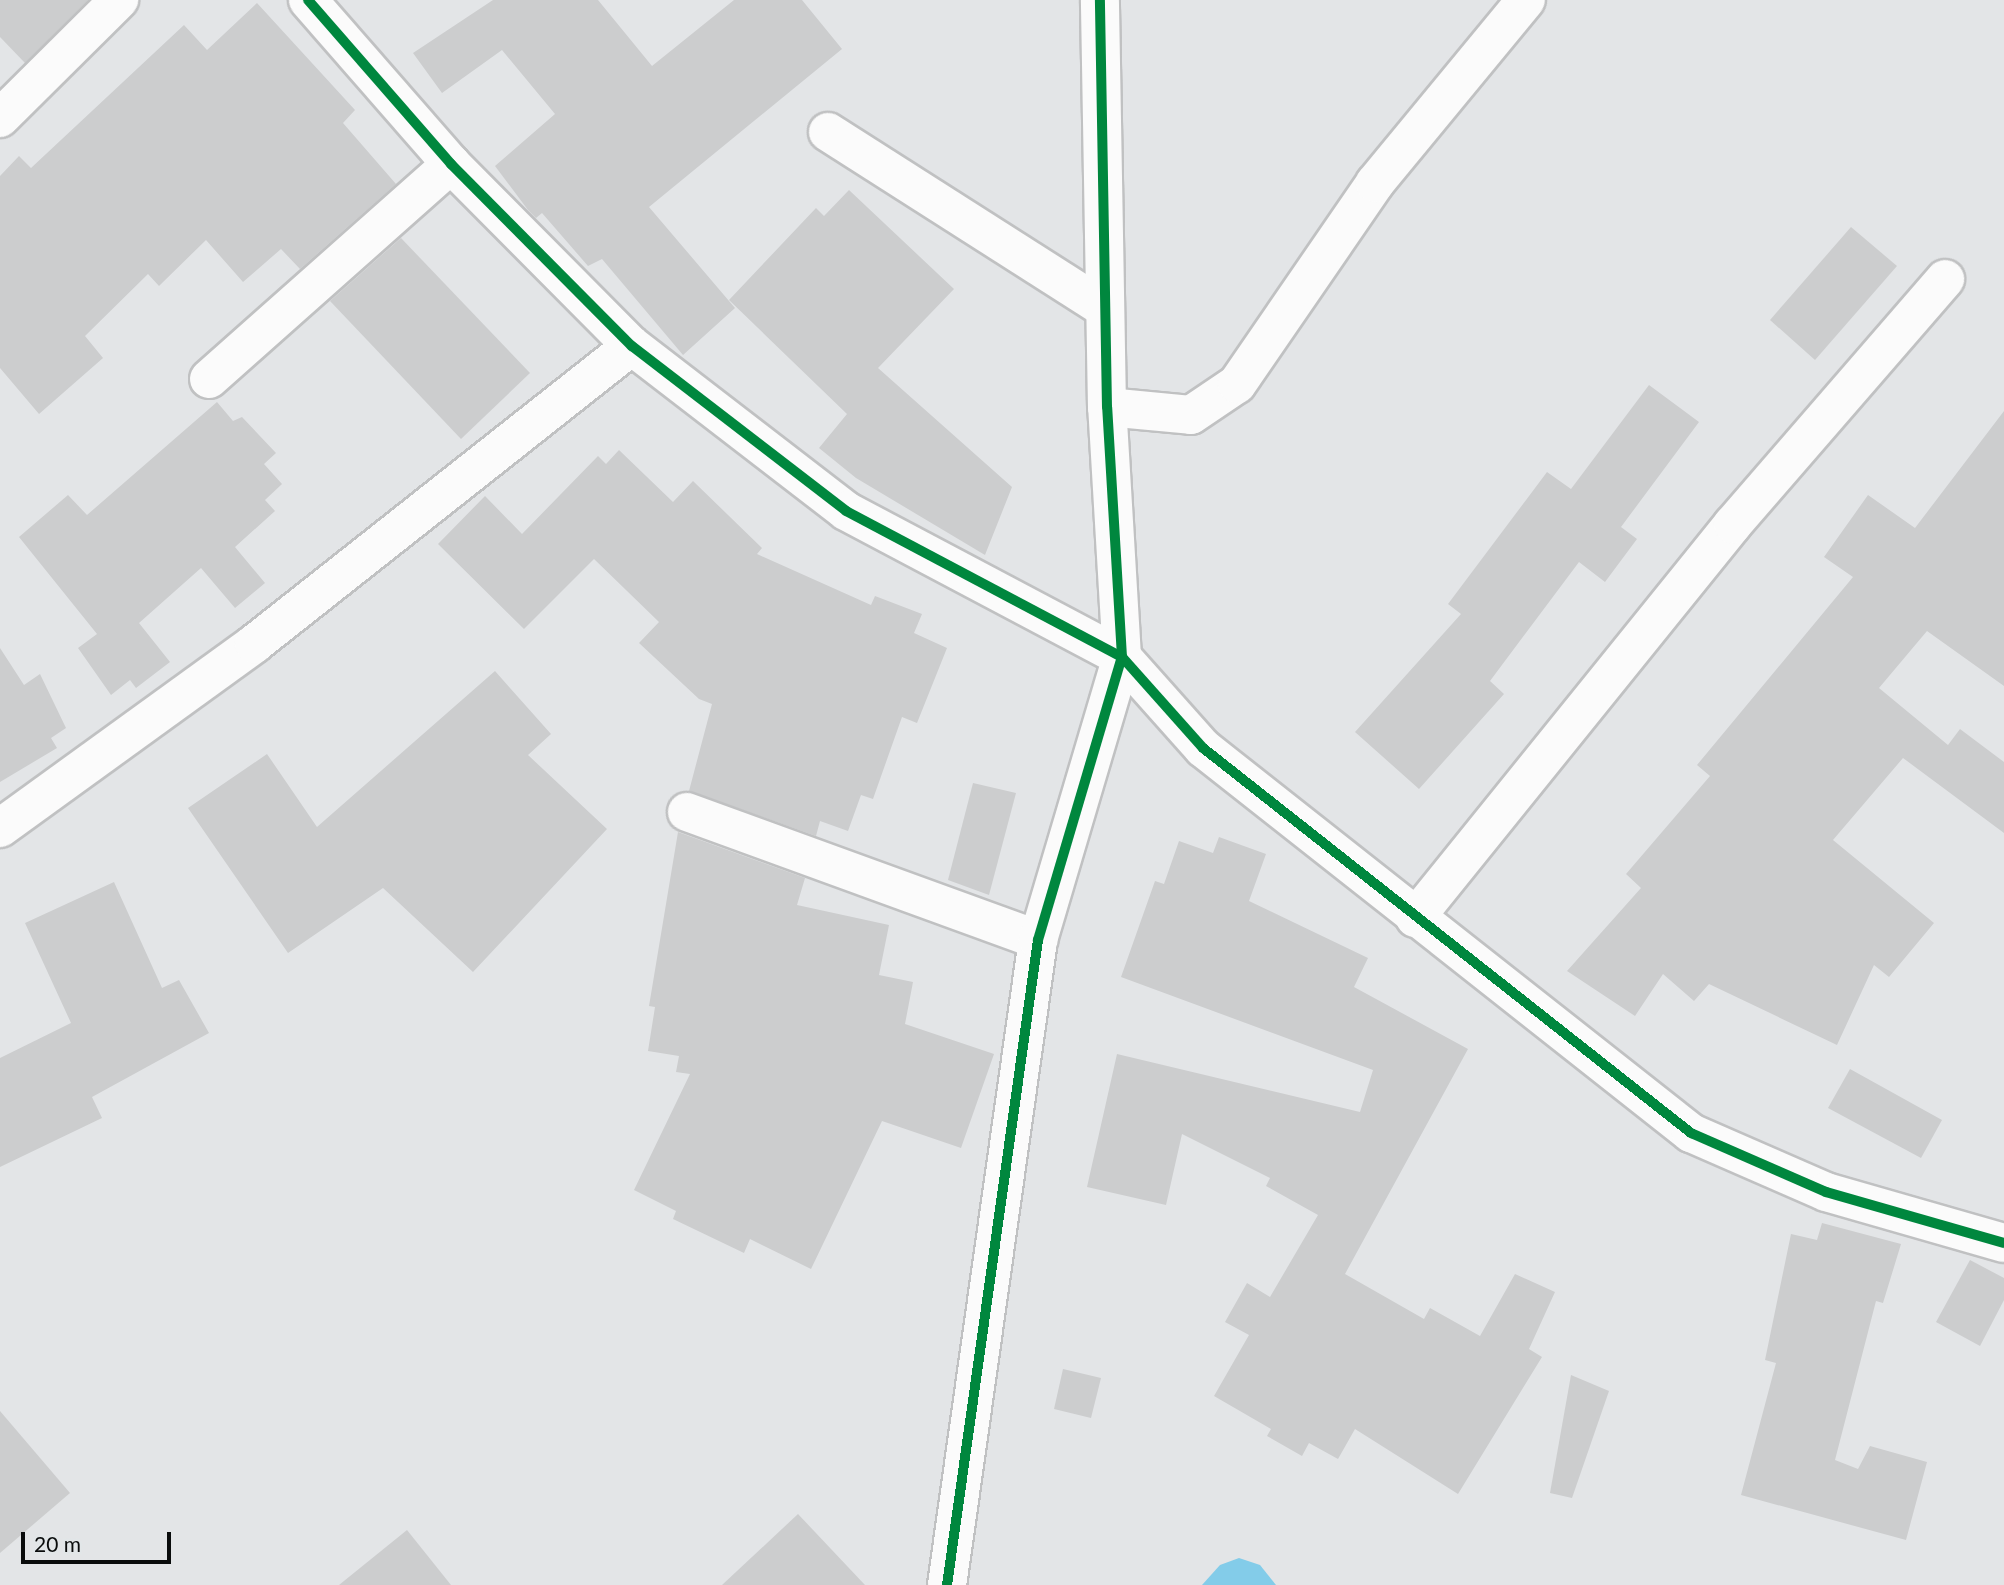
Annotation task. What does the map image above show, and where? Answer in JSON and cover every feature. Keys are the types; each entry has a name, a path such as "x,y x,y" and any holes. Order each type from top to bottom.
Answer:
{"street":[{"path":"0,118 119,0"},
{"path":"308,0 451,164 632,346 846,511 1122,656 1203,748 1415,918 1691,1133 1826,1192 2004,1242"},
{"path":"947,1585 1038,940 1122,656 1107,407 1100,0"},
{"path":"1107,407 1191,415 1237,384 1375,183 1526,0"},
{"path":"828,132 1104,308"},
{"path":"209,379 451,164"},
{"path":"1415,918 1733,524 1945,279"},
{"path":"0,828 254,644 632,346"},
{"path":"687,812 1038,940"}],"water":[{"path":"1239,1558 1260,1565 1276,1585 1202,1585 1220,1565"}],"building":[{"path":"0,0 88,0 25,63 0,37"},
{"path":"493,0 598,0 652,66 734,0 802,0 842,49 649,207 735,308 683,355 602,259 588,266 542,213 536,218 528,210 495,166 555,114 502,50 442,93 413,53"},
{"path":"257,3 355,110 343,123 396,184 300,269 281,249 243,282 206,240 159,286 148,274 85,336 103,358 39,414 0,368 0,176 19,156 31,168 184,25 207,50"},
{"path":"849,190 954,289 878,368 1012,487 985,555 856,478 819,448 847,414 729,300 816,208 824,216"},
{"path":"1851,227 1897,266 1815,360 1770,320"},
{"path":"401,238 530,373 461,439 330,301"},
{"path":"1649,385 1699,422 1621,527 1637,539 1605,582 1579,562 1490,681 1504,694 1419,789 1355,732 1461,614 1448,604 1547,472 1571,489"},
{"path":"217,402 233,421 242,417 276,453 264,464 282,484 265,500 275,511 235,547 265,583 235,608 201,568 139,623 170,662 136,688 130,680 111,695 78,648 97,634 19,537 68,495 87,515"},
{"path":"2004,411 2004,686 1927,631 1879,688 1948,745 1960,729 2004,762 2004,833 1903,758 1833,840 1934,923 1889,977 1874,965 1837,1045 1709,984 1694,1001 1663,974 1635,1016 1567,971 1641,888 1626,874 1710,776 1697,765 1853,577 1824,557 1868,495 1915,528"},
{"path":"619,450 673,502 693,481 762,548 757,554 871,605 875,596 922,614 914,633 947,648 917,723 902,717 873,799 861,795 848,831 820,821 816,836 689,791 712,704 699,699 639,643 659,622 594,559 524,629 438,544 485,496 522,534 598,456 606,464"},
{"path":"0,648 24,685 40,674 66,728 51,738 57,748 0,782"},
{"path":"495,671 551,734 528,755 607,829 473,972 383,888 288,953 188,808 267,754 317,827"},
{"path":"973,783 1016,793 989,895 948,880"},
{"path":"678,832 805,878 797,905 889,925 879,975 913,982 905,1024 994,1054 961,1148 882,1121 811,1269 750,1239 744,1253 673,1219 676,1211 634,1190 690,1074 676,1072 679,1056 648,1051 655,1007 649,1006"},
{"path":"1219,837 1266,854 1249,901 1368,958 1354,987 1468,1049 1345,1274 1424,1319 1430,1308 1480,1336 1515,1274 1555,1292 1529,1349 1542,1357 1458,1494 1355,1429 1338,1459 1309,1443 1302,1456 1267,1436 1271,1429 1214,1396 1249,1335 1225,1322 1247,1283 1270,1297 1318,1215 1266,1186 1270,1178 1182,1134 1166,1205 1087,1187 1117,1054 1360,1112 1373,1070 1121,977 1155,881 1164,884 1179,841 1213,853"},
{"path":"114,882 162,988 179,980 209,1033 92,1097 102,1118 0,1167 0,1058 71,1023 25,923"},
{"path":"1850,1069 1942,1120 1921,1158 1828,1108"},
{"path":"1822,1223 1901,1244 1883,1303 1876,1301 1835,1460 1858,1469 1870,1446 1927,1462 1906,1540 1741,1495 1776,1363 1765,1360 1791,1234 1817,1240"},
{"path":"1970,1260 2004,1278 2004,1300 1980,1346 1936,1322"},
{"path":"1063,1369 1101,1378 1091,1418 1054,1409"},
{"path":"1571,1375 1609,1391 1572,1498 1550,1493"},
{"path":"0,1411 70,1493 0,1553"},
{"path":"798,1514 865,1585 722,1585"},
{"path":"407,1530 451,1585 339,1585"}],"cycle path":[{"path":"308,0 451,164 632,346 846,511 1122,657 1203,748 1691,1133 1826,1192 2004,1243"},
{"path":"947,1585 1038,940 1122,657 1107,407 1100,0"}]}
